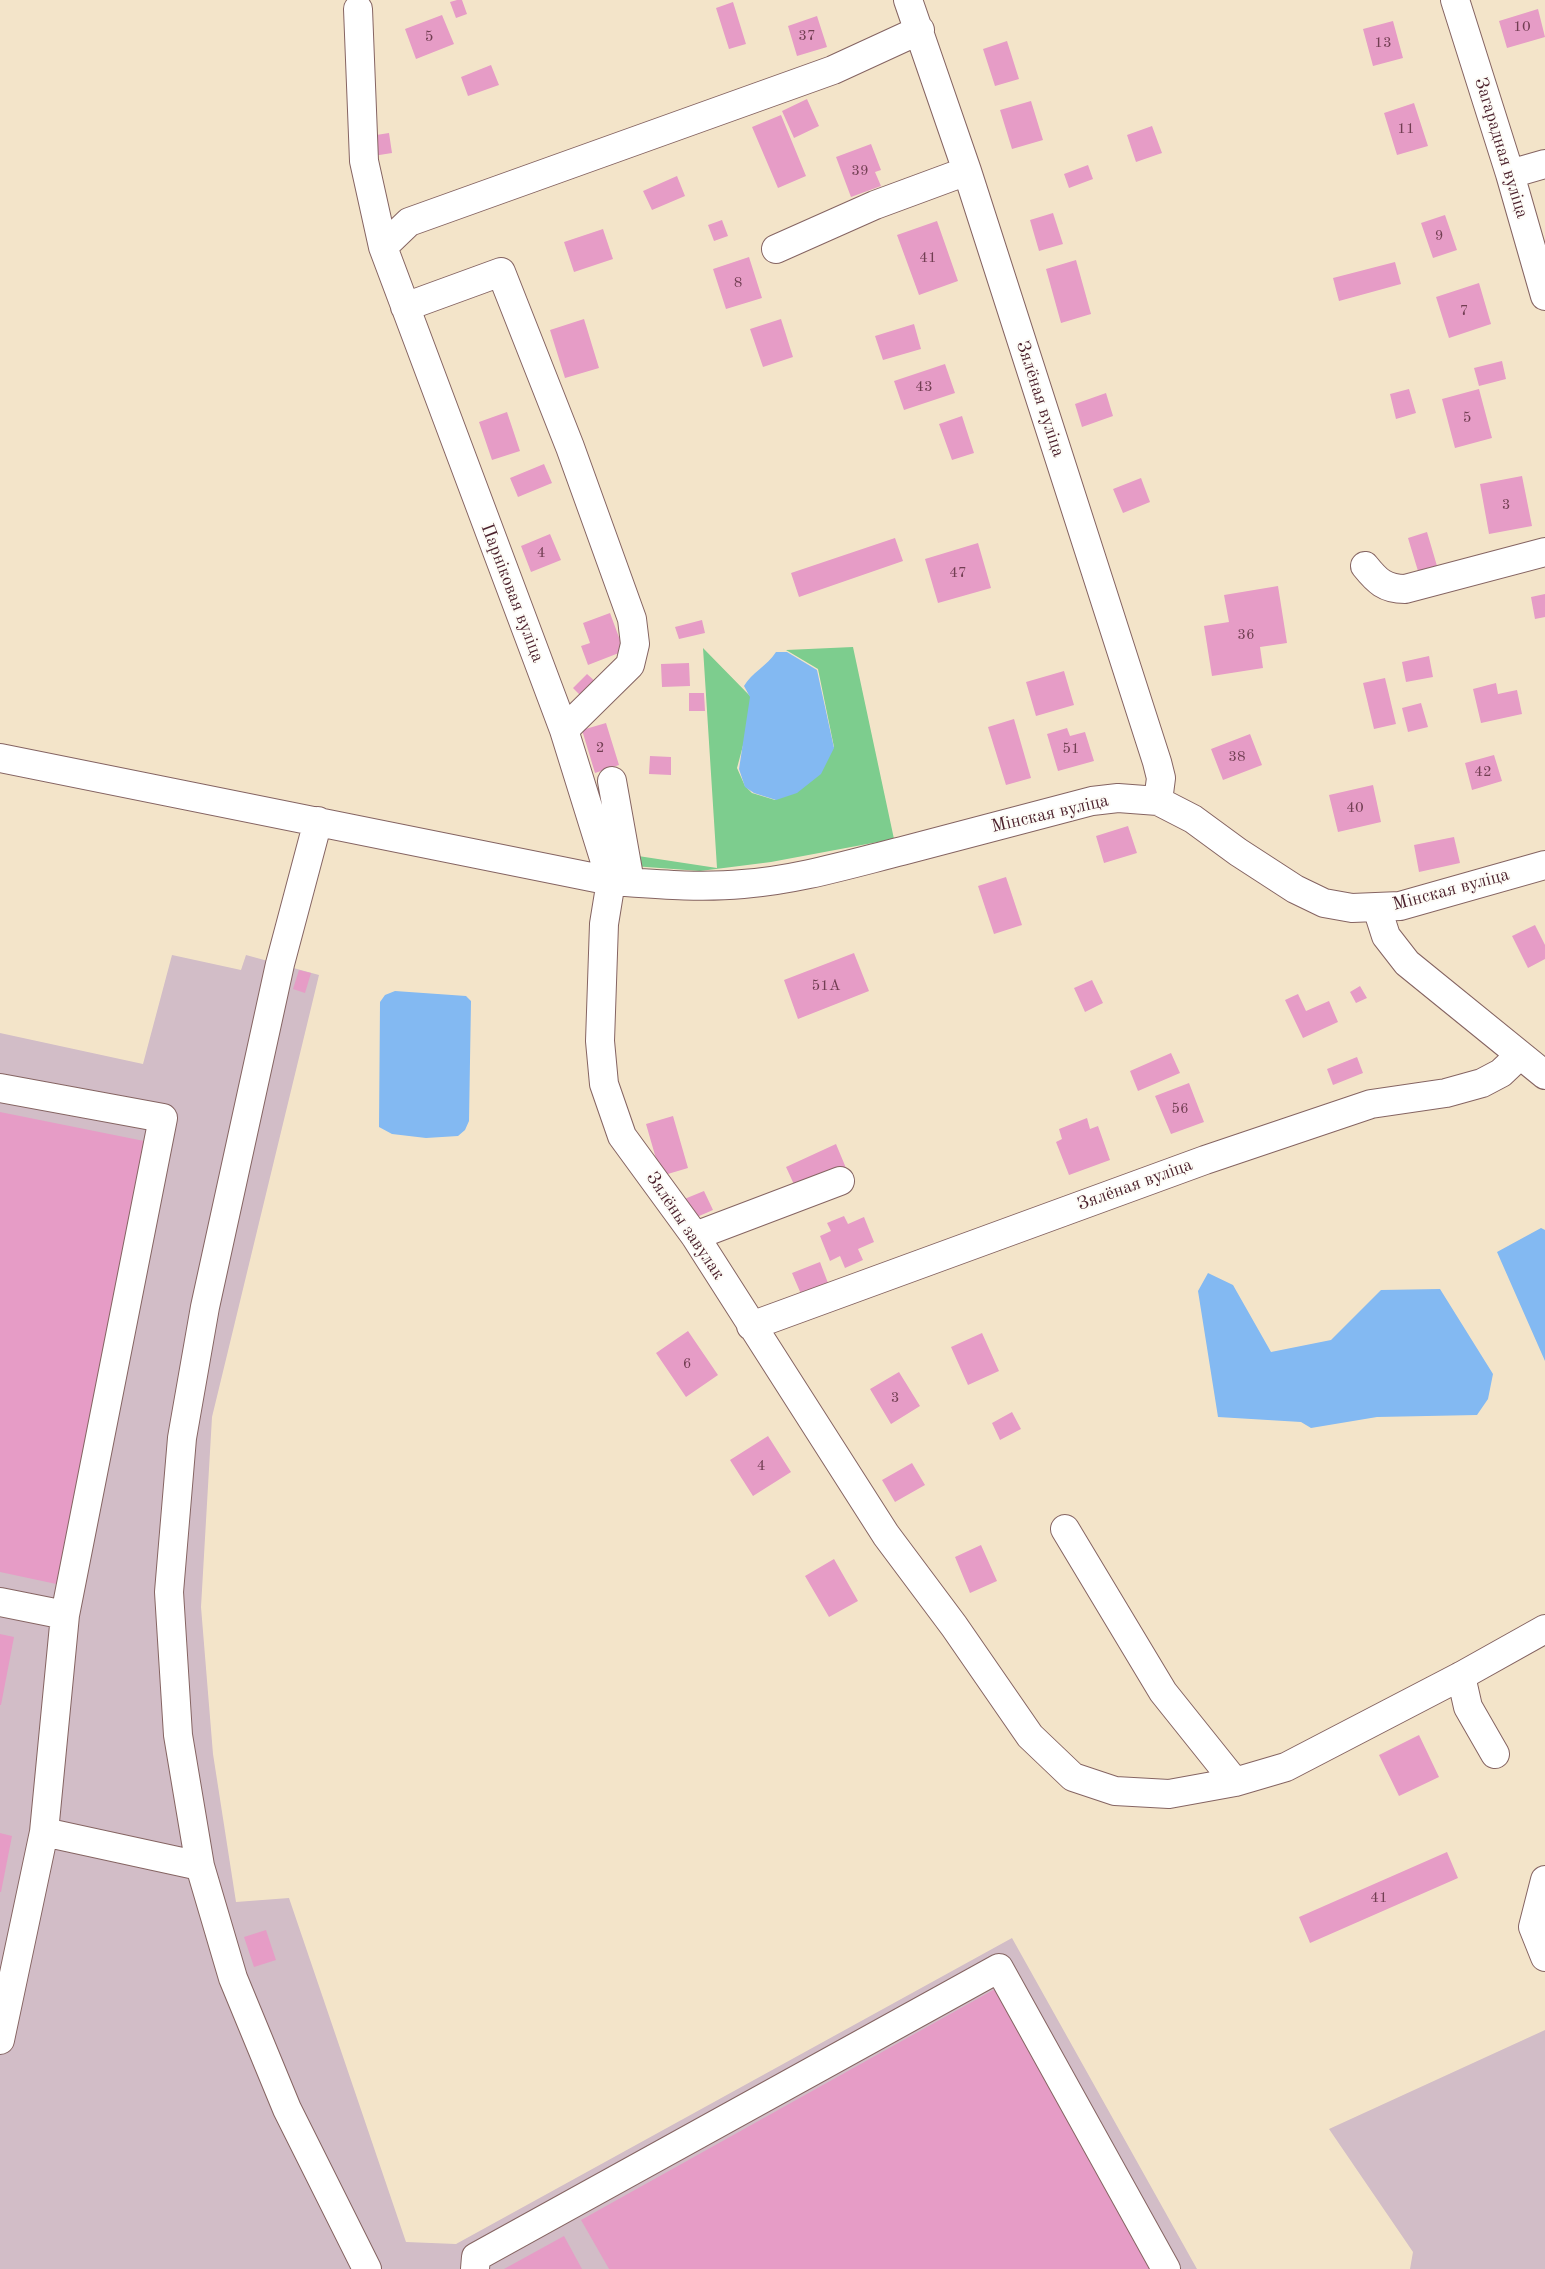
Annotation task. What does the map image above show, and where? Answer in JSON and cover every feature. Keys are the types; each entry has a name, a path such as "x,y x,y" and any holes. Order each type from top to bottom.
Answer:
{"street":[{"name":"Зялёная вуліца","path":"908,0 920,30 967,171 1157,762 1161,778 1158,800"},
{"name":"Загарадная вуліца","path":"1455,0 1510,174 1545,296"},
{"name":"Парніковая вуліца","path":"358,9 364,161 383,247 564,730 629,882"},
{"path":"383,247 410,222 833,70 920,30"},
{"path":"1510,174 1545,164"},
{"path":"776,249 875,205 967,171"},
{"path":"405,308 501,272 570,447 632,619 635,644 630,665 564,730"},
{"path":"1365,566 1378,583 1393,589 1405,589 1545,552"},
{"name":"Мінская вуліца","path":"0,758 629,882 694,886 744,884 791,877 873,858 1092,801 1118,798 1158,800 1193,819 1238,852 1295,889 1324,903 1352,908 1400,906 1545,865"},
{"path":"612,781 629,882"},
{"path":"318,821 278,974 205,1308 182,1438 169,1592 178,1735 200,1866 233,1978 283,2100 367,2269"},
{"name":"Зялёны завулак","path":"629,882 604,924 600,1041 604,1084 622,1136 695,1236 750,1326 886,1535 954,1626 1030,1736 1073,1777 1115,1791 1169,1794 1235,1782 1286,1767 1461,1676 1545,1629"},
{"path":"1377,908 1386,936 1407,963 1545,1075"},
{"name":"Зялёная вуліца","path":"750,1326 1205,1160 1370,1104 1446,1093 1482,1083 1501,1073 1520,1055"},
{"path":"0,1088 163,1118 65,1615 44,1832 0,2040"},
{"path":"695,1236 840,1181"},
{"path":"1065,1529 1163,1692 1235,1782"},
{"path":"0,1602 65,1615"},
{"path":"1461,1676 1468,1707 1495,1754"},
{"path":"44,1832 200,1866"},
{"path":"1545,1880 1533,1928 1545,1957"},
{"path":"475,2269 476,2257 999,1968 1166,2269"}],"shaded area":[{"path":"172,955 241,970 246,955 319,975 212,1417 201,1607 213,1754 236,1902 289,1898 406,2242 456,2244 1012,1938 1197,2269 0,2269 0,1033 143,1064"},
{"path":"1545,2030 1545,2269 1410,2269 1413,2252 1329,2129"}],"green space":[{"path":"853,647 894,839 771,862 700,871 620,865 625,854 717,868 703,648 751,697 745,738 737,768 745,786 752,793 775,800 834,747 818,669 786,650"}],"water":[{"path":"776,652 787,652 817,670 834,748 821,774 797,793 776,800 754,793 745,787 739,769 750,697 744,686"},
{"path":"395,991 466,996 471,1001 469,1121 465,1130 458,1136 426,1138 392,1134 379,1127 380,1002 385,995"},
{"path":"1541,1228 1545,1230 1545,1361 1497,1252"},
{"path":"1208,1273 1233,1285 1271,1352 1331,1340 1381,1290 1440,1289 1493,1374 1488,1399 1477,1415 1377,1417 1311,1428 1301,1422 1218,1417 1198,1291"}],"building":[{"path":"462,0 467,14 456,18 450,2"},
{"path":"733,2 746,44 729,49 716,8"},
{"path":"1538,9 1545,37 1507,48 1499,21"},
{"path":"442,15 454,44 416,59 405,29"},
{"path":"817,16 827,47 797,56 788,26"},
{"path":"1393,21 1403,58 1373,66 1363,29"},
{"path":"1007,41 1019,79 995,86 983,49"},
{"path":"491,65 499,85 468,96 461,77"},
{"path":"807,99 819,126 794,138 782,111"},
{"path":"1031,101 1043,140 1012,149 1000,110"},
{"path":"1414,103 1428,146 1397,155 1384,113"},
{"path":"781,115 806,176 778,188 752,127"},
{"path":"1152,126 1162,153 1136,162 1127,135"},
{"path":"389,133 392,153 373,156 370,136"},
{"path":"871,144 881,170 875,172 881,186 851,197 836,157"},
{"path":"1088,165 1093,179 1069,188 1064,174"},
{"path":"677,176 685,196 652,210 643,191"},
{"path":"1053,213 1063,244 1039,251 1030,220"},
{"path":"1445,215 1457,250 1433,258 1421,223"},
{"path":"722,220 728,236 714,241 708,225"},
{"path":"937,221 958,281 919,295 897,235"},
{"path":"603,229 613,259 574,272 564,242"},
{"path":"749,257 762,298 726,309 713,269"},
{"path":"1076,260 1091,314 1061,323 1046,269"},
{"path":"1395,262 1401,284 1339,301 1333,278"},
{"path":"1479,283 1491,324 1449,338 1436,297"},
{"path":"584,319 599,368 565,378 550,330"},
{"path":"781,319 793,357 763,367 750,329"},
{"path":"914,324 921,349 883,360 875,336"},
{"path":"1502,361 1506,379 1479,386 1474,368"},
{"path":"945,364 955,393 904,410 894,381"},
{"path":"1409,389 1416,413 1396,419 1390,394"},
{"path":"1479,389 1492,438 1455,448 1442,399"},
{"path":"1106,393 1113,416 1082,427 1075,404"},
{"path":"507,412 520,451 492,460 479,422"},
{"path":"962,416 974,453 952,460 939,424"},
{"path":"544,464 552,483 518,497 510,478"},
{"path":"1522,476 1532,526 1489,534 1480,484"},
{"path":"1141,478 1150,502 1123,513 1113,489"},
{"path":"1427,532 1437,566 1418,571 1408,538"},
{"path":"550,534 561,560 531,572 521,546"},
{"path":"895,538 903,561 799,597 791,573"},
{"path":"978,543 991,588 938,603 925,559"},
{"path":"1278,586 1287,643 1260,647 1263,668 1212,676 1204,626 1229,622 1224,595"},
{"path":"1545,594 1545,617 1535,619 1531,597"},
{"path":"610,613 624,651 588,665 581,646 590,643 583,623"},
{"path":"702,620 705,633 679,639 675,627"},
{"path":"1429,656 1433,677 1406,682 1402,662"},
{"path":"689,663 690,686 662,687 661,664"},
{"path":"1064,671 1074,705 1036,716 1026,682"},
{"path":"587,674 597,683 583,698 573,688"},
{"path":"1385,678 1396,724 1374,729 1363,683"},
{"path":"1496,683 1498,694 1517,690 1522,714 1481,723 1473,689"},
{"path":"689,693 704,693 705,711 689,711"},
{"path":"1421,703 1428,727 1408,732 1402,708"},
{"path":"1014,719 1031,778 1006,785 988,727"},
{"path":"606,723 619,765 595,773 582,730"},
{"path":"1067,728 1070,736 1085,732 1094,761 1058,771 1047,734"},
{"path":"1250,734 1262,765 1223,780 1211,749"},
{"path":"1494,755 1502,781 1472,790 1465,763"},
{"path":"650,756 671,757 671,775 649,774"},
{"path":"1373,785 1381,822 1338,832 1329,795"},
{"path":"1128,826 1137,853 1104,863 1096,836"},
{"path":"1454,837 1460,863 1419,872 1414,845"},
{"path":"1006,877 1022,925 994,934 978,886"},
{"path":"1535,925 1545,945 1545,959 1528,968 1512,936"},
{"path":"854,953 869,991 798,1019 784,980"},
{"path":"299,970 311,973 305,993 293,989"},
{"path":"1092,980 1103,1003 1085,1012 1074,988"},
{"path":"1360,986 1367,998 1356,1003 1350,992"},
{"path":"1298,994 1306,1011 1329,1001 1338,1022 1303,1038 1285,1000"},
{"path":"1171,1053 1180,1073 1138,1091 1130,1071"},
{"path":"1357,1057 1363,1073 1333,1085 1327,1069"},
{"path":"1189,1083 1204,1122 1171,1134 1155,1096"},
{"path":"0,1112 149,1142 61,1585 0,1572"},
{"path":"673,1116 688,1168 661,1176 646,1124"},
{"path":"1087,1118 1090,1129 1098,1126 1110,1160 1069,1175 1056,1142 1062,1139 1059,1129"},
{"path":"836,1144 846,1168 797,1191 786,1167"},
{"path":"704,1191 713,1210 690,1220 682,1200"},
{"path":"844,1216 848,1224 864,1217 874,1242 858,1249 863,1260 845,1268 840,1256 830,1261 820,1236 831,1231 827,1223"},
{"path":"820,1262 828,1283 801,1294 792,1273"},
{"path":"688,1331 718,1375 686,1397 656,1353"},
{"path":"982,1333 999,1371 968,1385 951,1347"},
{"path":"899,1372 920,1406 891,1424 870,1389"},
{"path":"1012,1412 1021,1429 1000,1440 992,1423"},
{"path":"768,1436 791,1472 753,1496 730,1460"},
{"path":"912,1463 925,1485 895,1502 882,1480"},
{"path":"981,1545 997,1581 970,1593 955,1557"},
{"path":"834,1559 858,1601 829,1617 805,1576"},
{"path":"0,1634 14,1637 1,1705 0,1705"},
{"path":"1419,1735 1439,1777 1399,1796 1379,1755"},
{"path":"0,1833 12,1836 1,1892 0,1892"},
{"path":"1447,1852 1458,1878 1310,1943 1299,1917"},
{"path":"266,1930 276,1960 254,1967 244,1937"},
{"path":"995,1989 1151,2269 609,2269 581,2220"},
{"path":"564,2236 582,2269 504,2269"}]}
